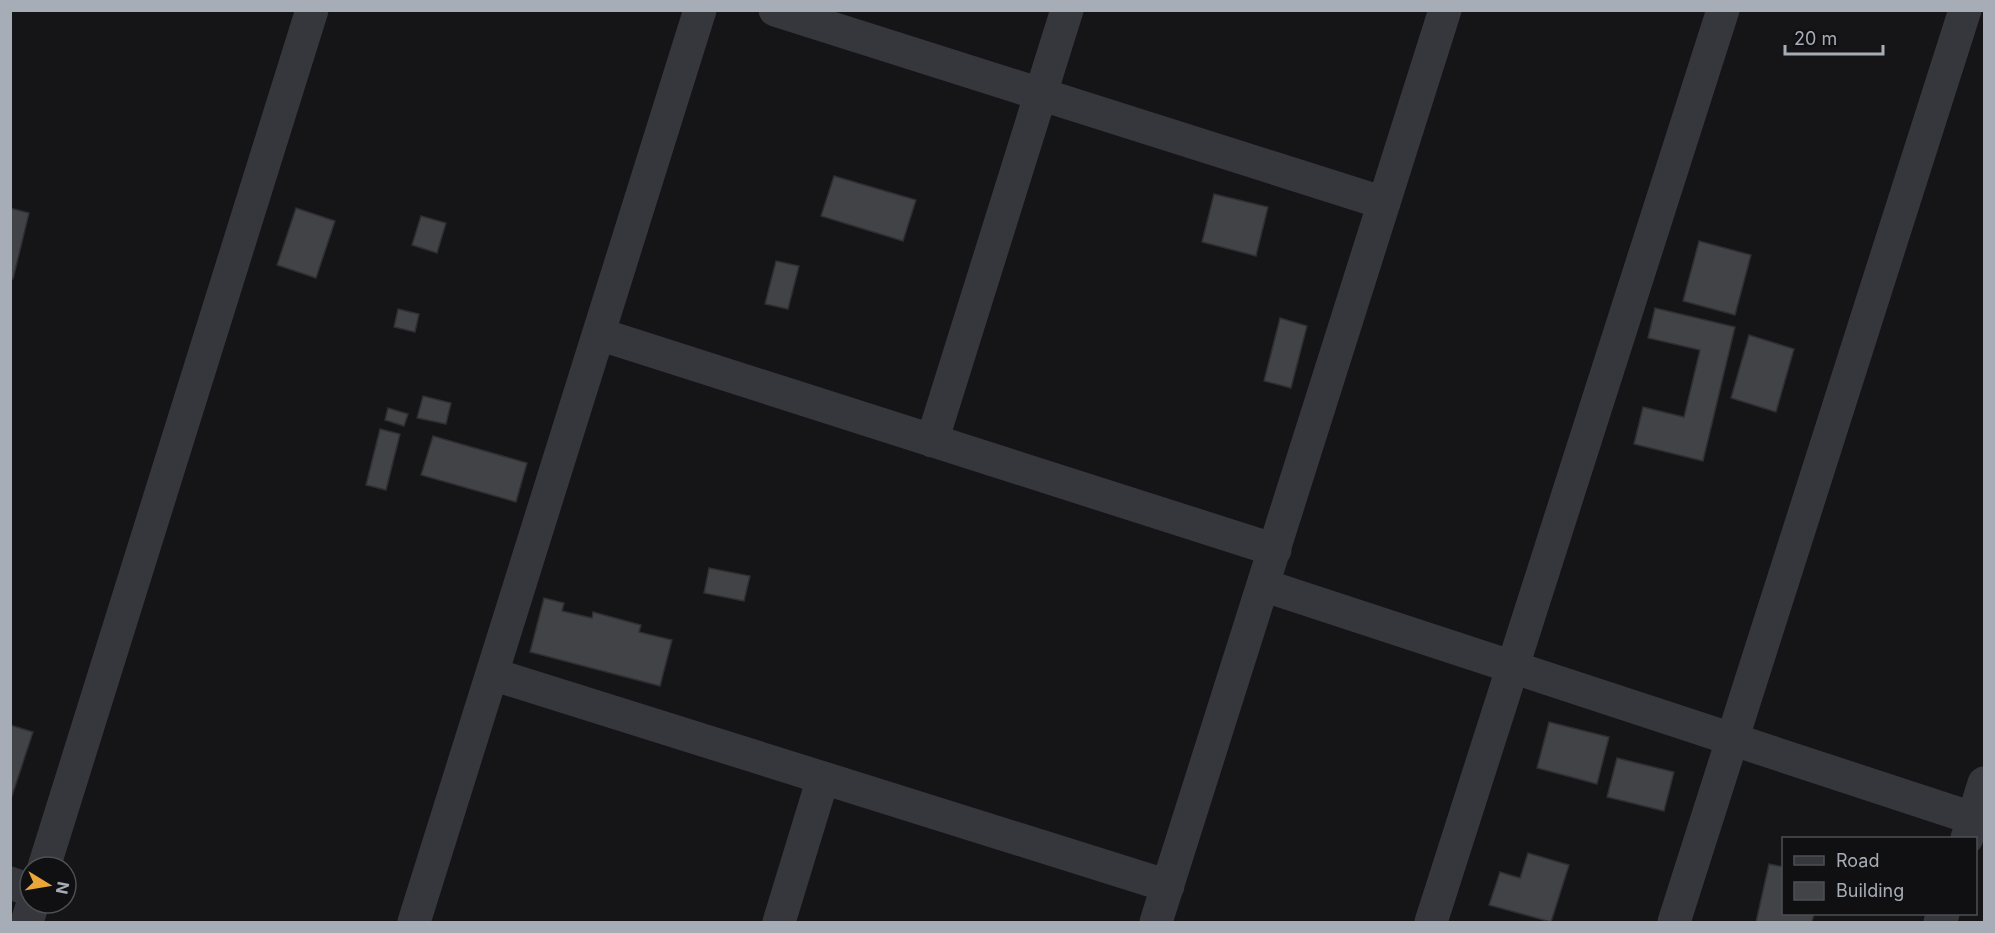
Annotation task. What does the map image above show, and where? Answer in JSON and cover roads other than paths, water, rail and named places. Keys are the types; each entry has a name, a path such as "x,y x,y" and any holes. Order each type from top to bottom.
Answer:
{"street":[{"path":"48,855 312,10"},
{"path":"414,922 700,10"},
{"path":"775,10 1384,203"},
{"path":"932,441 1067,10"},
{"path":"1156,922 1445,10"},
{"path":"1431,922 1723,10"},
{"path":"1674,922 1965,10"},
{"path":"599,334 1275,549"},
{"path":"1263,585 1732,740 1975,826 1984,783"},
{"path":"492,674 1168,886"},
{"path":"779,922 823,778"}]}
